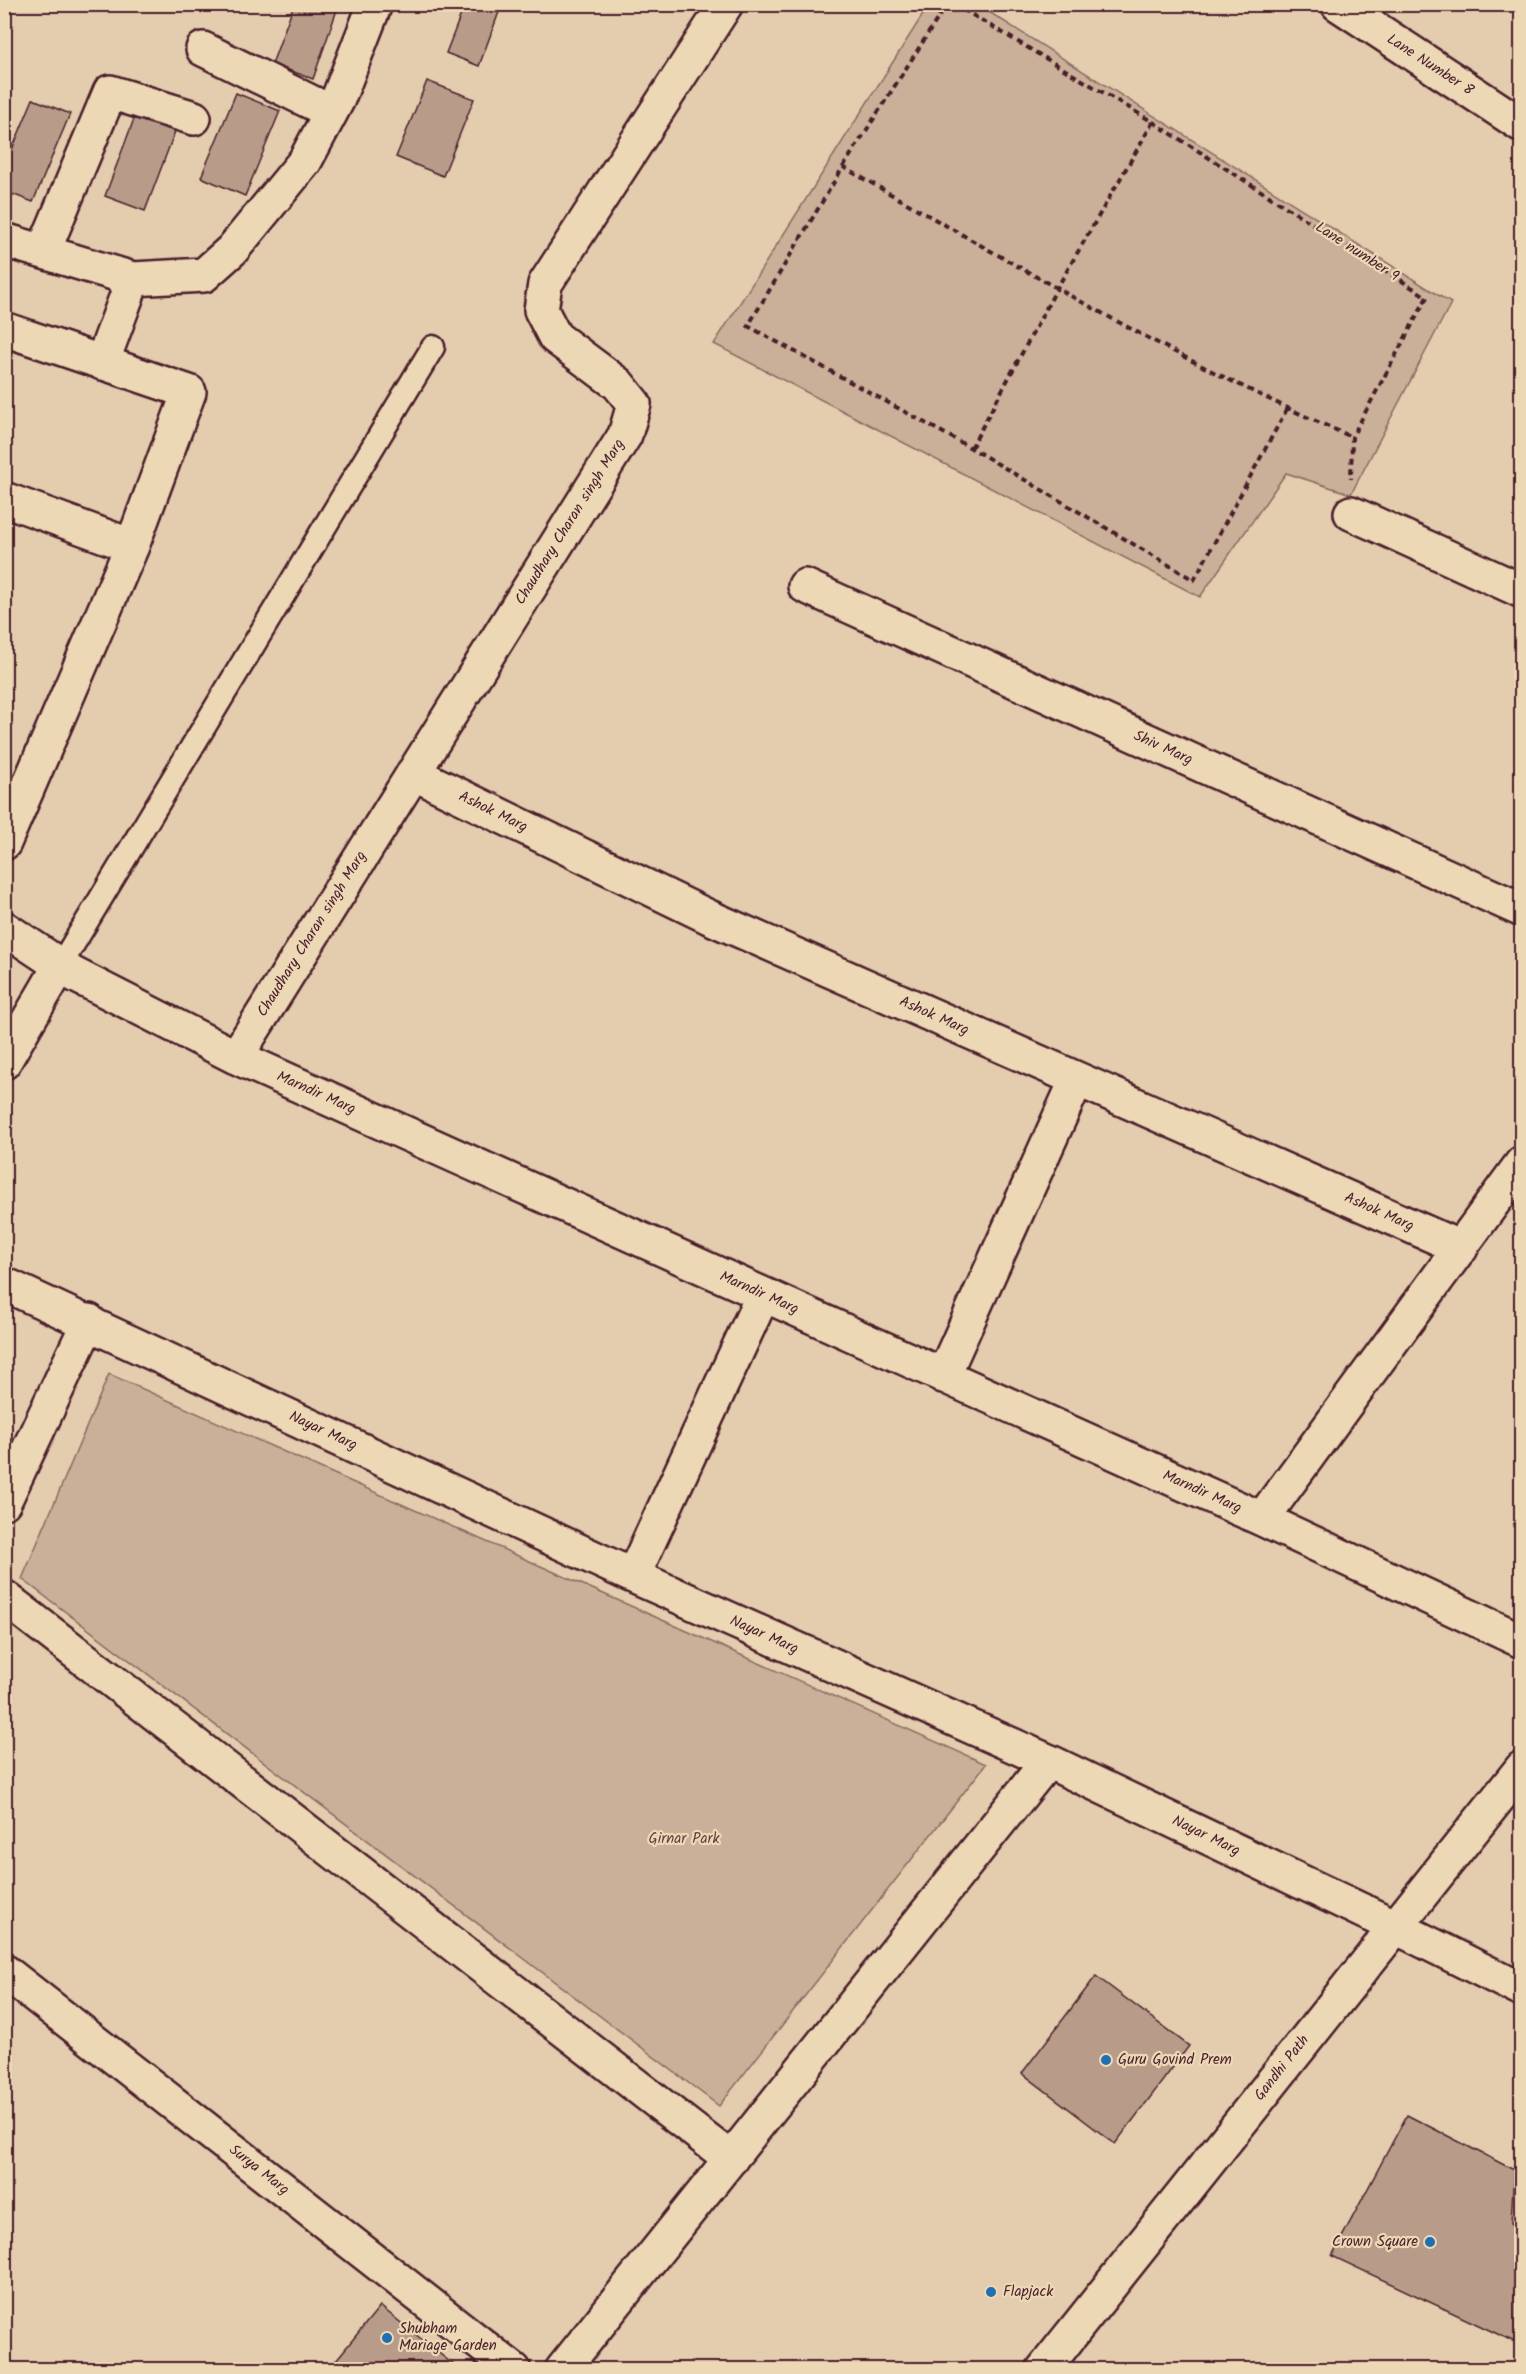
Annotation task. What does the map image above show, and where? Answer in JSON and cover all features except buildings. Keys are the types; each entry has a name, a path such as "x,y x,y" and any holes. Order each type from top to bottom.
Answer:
{"street":[{"path":"4,240 44,250 133,279 204,275 232,250 305,161 331,112 375,4"},
{"name":"Chaudhary Charan singh Marg","path":"236,1057 625,435 634,404 618,384 555,337 541,310 544,284 726,4"},
{"name":"Lane Number 8","path":"1338,4 1521,125"},
{"path":"203,49 331,112"},
{"path":"44,250 110,92 194,118"},
{"path":"102,363 133,279"},
{"path":"4,329 189,392 132,546 4,843"},
{"path":"4,499 132,546"},
{"path":"1351,513 1521,591"},
{"name":"Shiv Marg","path":"805,586 1521,910"},
{"name":"Ashok Marg","path":"413,773 709,917 1461,1248"},
{"name":"Marndir Marg","path":"4,928 60,966 236,1057 1262,1519 1521,1641"},
{"path":"4,1062 60,966"},
{"path":"943,1376 1077,1079"},
{"path":"1262,1519 1521,1163"},
{"name":"Nayar Marg","path":"4,1284 89,1321 633,1576 1048,1761 1394,1926 1521,1990"},
{"path":"633,1576 763,1295"},
{"path":"4,1502 89,1321"},
{"path":"4,1597 731,2158"},
{"path":"562,2370 1048,1761"},
{"name":"Gandhi Path","path":"1043,2370 1521,1768"},
{"name":"Surya Marg","path":"4,1971 514,2370"}],"lane":[{"path":"60,966 433,347"}],"path":[{"path":"843,167 1057,288 1287,409 1194,580 971,448 748,326 843,167 947,4"},
{"path":"954,4 1153,122 1057,288 971,448"},
{"name":"Lane number 9","path":"1153,122 1427,297 1352,437 1287,409"}],"green space":[{"path":"929,5 978,5 1451,303 1351,494 1286,473 1200,597 714,344"},
{"name":"Girnar Park","path":"109,1374 986,1764 719,2106 22,1579"}],"place":[{"name":"Guru Govind Prem","path":"1106,2060"},
{"name":"Crown Square","path":"1430,2242"},
{"name":"Flapjack","path":"991,2292"},
{"name":"Shubham Mariage Garden","path":"387,2338"}]}
